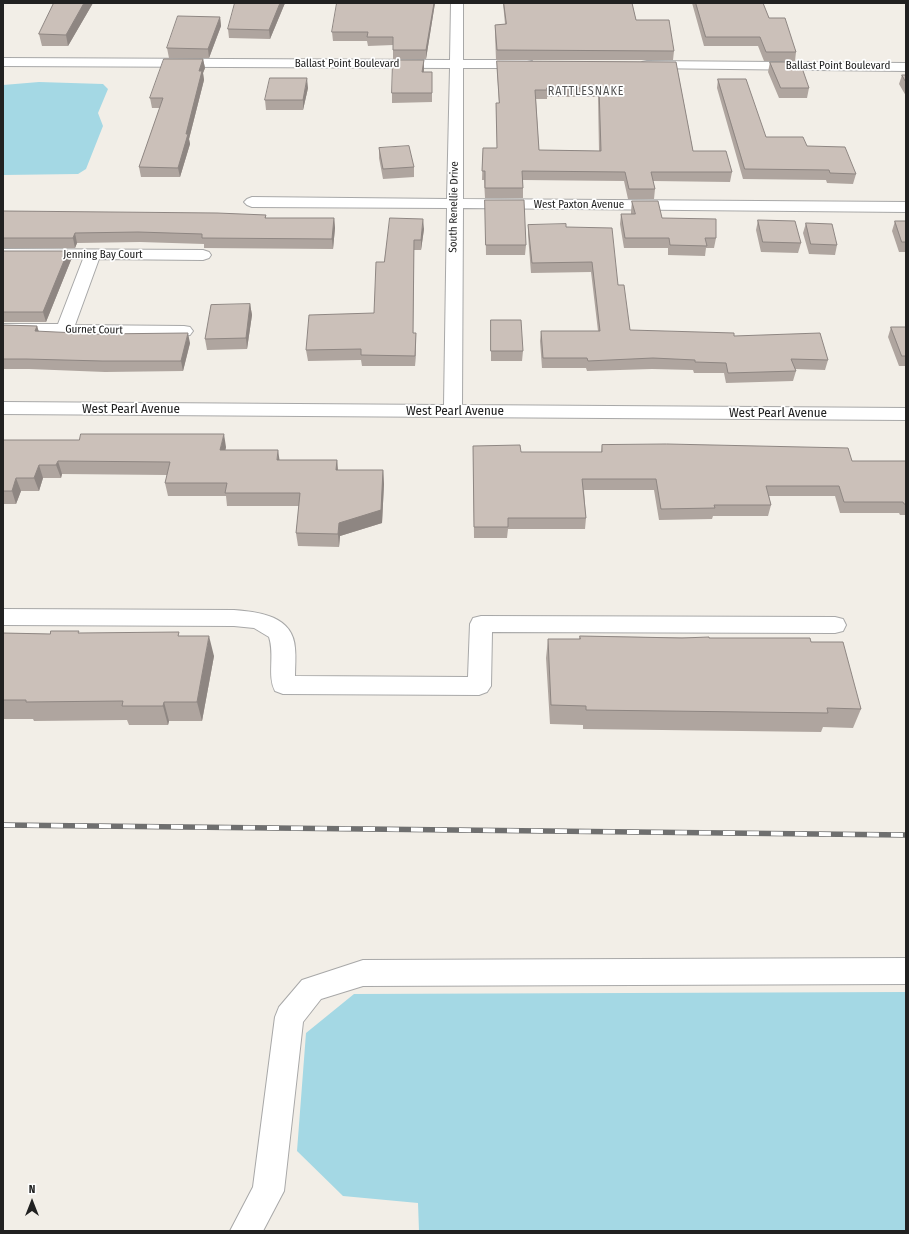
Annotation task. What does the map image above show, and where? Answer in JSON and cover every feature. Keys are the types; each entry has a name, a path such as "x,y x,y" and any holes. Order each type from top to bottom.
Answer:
{"street":[{"name":"South Renellie Drive","path":"453,410 457,3"},
{"name":"Ballast Point Boulevard","path":"3,62 543,64"},
{"name":"Ballast Point Boulevard","path":"638,65 906,67"},
{"name":"West Paxton Avenue","path":"252,202 454,205 906,207"},
{"name":"Jenning Bay Court","path":"3,254 203,255"},
{"path":"64,330 93,255"},
{"name":"Gurnet Court","path":"3,329 184,331"},
{"name":"West Pearl Avenue","path":"3,408 906,414"},
{"path":"3,616 234,618 258,620 279,632 284,647 283,685 479,686 481,624 835,625"},
{"path":"246,1231 268,1191 289,1017 312,989 363,973 906,971"}],"water":[{"path":"39,82 103,84 108,89 98,113 103,126 86,169 78,174 3,175 3,85"},
{"path":"906,992 906,1231 419,1231 418,1203 343,1196 297,1151 306,1033 354,994"}],"building":[{"path":"54,3 84,3 66,35 39,34"},
{"path":"235,3 280,3 269,30 228,29"},
{"path":"337,3 434,3 426,50 393,50 393,37 367,37 368,32 332,32"},
{"path":"504,3 632,3 636,20 669,20 674,51 497,50 495,25 506,24"},
{"path":"696,3 763,3 769,18 785,18 796,52 766,52 760,37 706,37"},
{"path":"178,16 220,17 208,49 167,48"},
{"path":"164,59 203,59 199,71 202,71 186,134 188,134 178,168 139,167 163,98 150,98"},
{"path":"393,60 424,60 422,72 432,72 432,93 392,93"},
{"path":"497,61 676,62 693,151 726,151 732,172 651,172 655,189 629,189 625,172 522,171 523,188 485,188 485,171 482,171 483,148 497,148 496,103 499,103","holes":["547,88 599,88 601,151 539,150 535,90 547,90"]},
{"path":"770,62 800,62 809,88 781,88"},
{"path":"902,75 906,75 906,82"},
{"path":"270,78 307,78 303,100 265,100"},
{"path":"718,79 746,79 766,137 803,137 807,146 845,147 856,174 830,173 829,170 745,169"},
{"path":"409,146 414,167 383,169 379,148"},
{"path":"485,200 524,200 526,245 486,245"},
{"path":"632,201 658,201 662,218 716,219 716,238 705,238 707,246 670,245 669,238 625,238 621,214 635,214"},
{"path":"3,211 217,213 266,215 265,218 334,218 332,239 202,238 202,234 138,232 75,233 73,238 3,238"},
{"path":"390,218 423,219 421,240 414,240 413,333 416,333 415,356 361,355 361,349 306,350 309,315 374,313 376,262 384,262"},
{"path":"758,220 795,221 801,243 763,242"},
{"path":"895,221 906,221 906,242 902,242"},
{"path":"806,223 832,224 837,245 811,244"},
{"path":"566,224 566,227 612,228 618,285 624,285 630,330 734,333 734,336 820,333 828,360 791,359 796,371 728,373 726,363 695,362 695,360 653,358 588,361 587,358 543,358 541,331 600,331 592,262 532,263 528,225"},
{"path":"3,251 68,251 43,312 3,312"},
{"path":"250,304 246,338 205,339 211,305"},
{"path":"491,320 521,320 523,351 491,351"},
{"path":"3,325 37,326 35,331 98,334 188,333 181,361 3,359"},
{"path":"891,327 906,327 906,356 902,356"},
{"path":"81,434 224,434 220,450 278,450 277,460 337,460 336,470 383,470 381,510 339,523 338,534 296,533 300,493 225,493 227,483 165,483 170,462 58,461 56,465 39,465 34,478 16,478 12,491 3,491 3,440 79,440"},
{"path":"667,444 848,448 852,461 906,461 906,504 903,502 844,502 839,486 766,486 771,505 714,505 715,508 661,509 656,479 582,479 586,518 508,518 508,527 474,527 473,446 520,445 521,452 602,452 602,445"},
{"path":"51,631 79,631 78,633 179,632 178,636 209,636 197,702 164,702 163,706 122,706 123,701 26,702 26,700 3,700 3,633 50,634"},
{"path":"580,636 810,638 811,642 843,642 861,709 827,708 828,713 586,710 586,706 551,705 548,639 580,639"}],"railway":[{"path":"3,825 906,835"}],"district":[{"name":"RATTLESNAKE","path":"586,92"}]}
